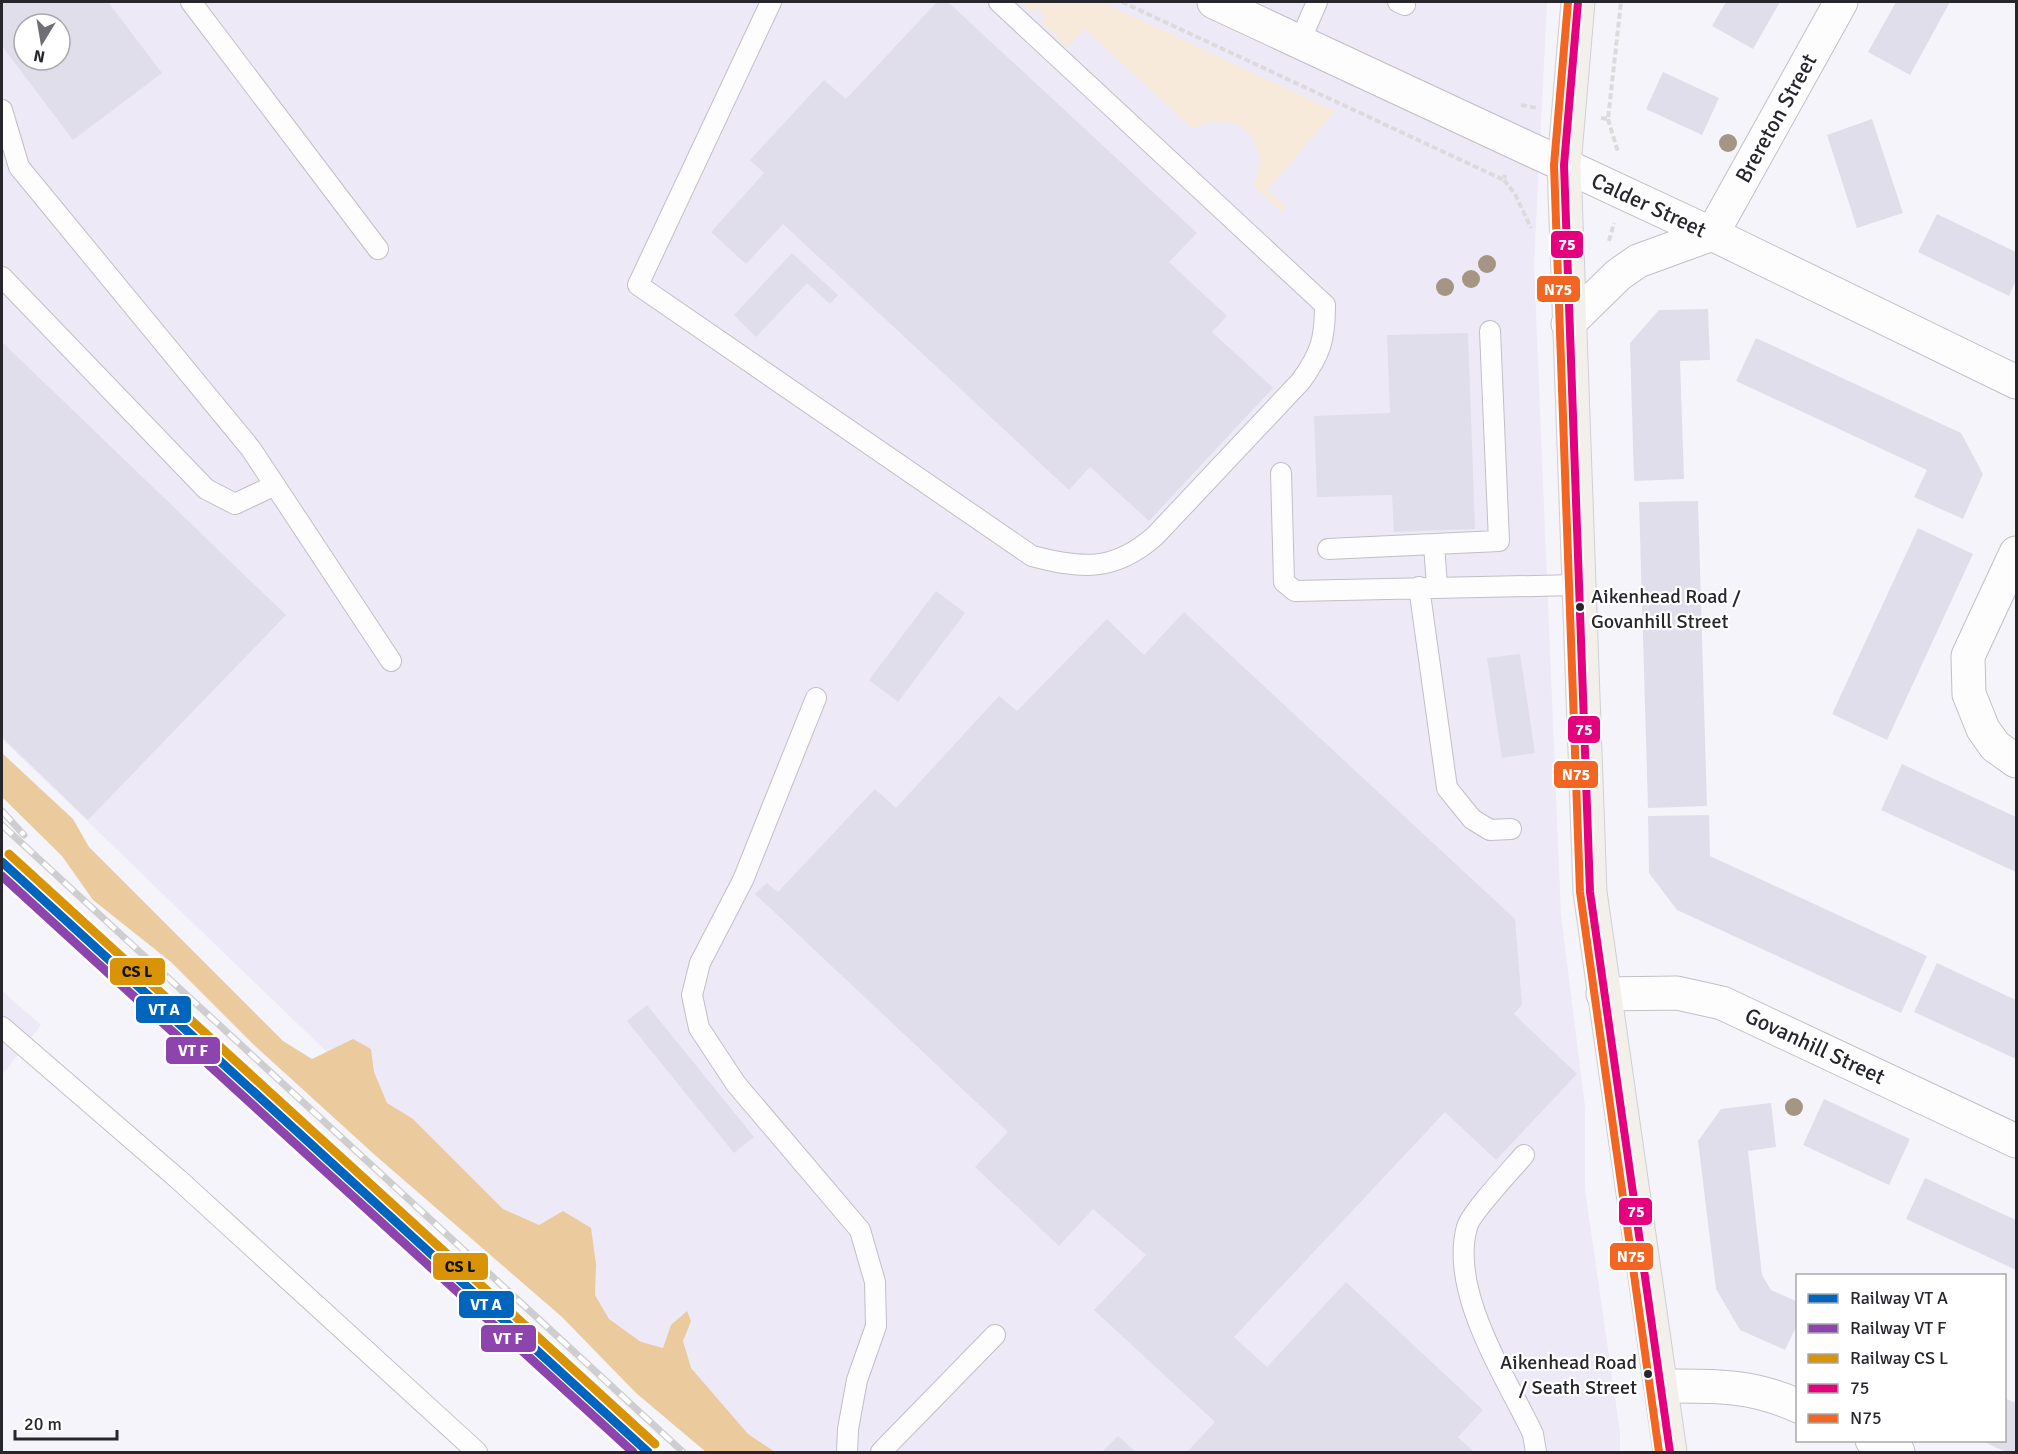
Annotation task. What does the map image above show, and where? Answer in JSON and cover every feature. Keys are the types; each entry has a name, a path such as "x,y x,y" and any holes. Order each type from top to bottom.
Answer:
{"main road":[{"path":"1578,2 1564,165 1577,585 1590,892 1602,994 1670,1452"}],"street":[{"name":"Calder Street","path":"1214,2 1712,234 2016,382"},
{"name":"Brereton Street","path":"1712,234 1841,2"},
{"path":"1568,324 1618,275 1638,261 1712,234"},
{"path":"2016,552 1968,656 1969,694 1983,729 1995,746 2016,761"},
{"name":"Govanhill Street","path":"1602,994 1677,993 1722,1003 2016,1141"},
{"path":"1661,1386 1734,1386 1776,1396 1796,1406"},
{"path":"1876,1442 1898,1452"}],"lane":[{"path":"191,2 378,249"},
{"path":"771,2 638,285 1032,556 1069,566 1094,566 1119,560 1139,550 1155,536 1301,381 1316,361 1325,337 1325,305 999,2"},
{"path":"1300,41 1317,2"},
{"path":"2,110 19,167 251,449 391,661"},
{"path":"2,277 206,489 235,504 275,485"},
{"path":"1328,549 1499,541 1490,331"},
{"path":"1281,473 1284,582 1295,591 1577,585"},
{"path":"1434,544 1428,587 1447,788 1472,819 1490,830 1510,829"},
{"path":"816,698 743,880 700,963 692,995 699,1028 735,1084 860,1230 875,1282 876,1326 857,1380 848,1429 847,1452"},
{"path":"2,1027 178,1179 477,1452"},
{"path":"1524,1155 1467,1225 1463,1258 1470,1300 1533,1434 1536,1452"},
{"path":"881,1452 995,1335"}],"shaded area":[{"path":"2,2 1547,2 1534,264 1561,915 1585,1107 1585,1190 1620,1432 1620,1452 742,1452 2,739"},
{"path":"1020,2 1102,2 1335,111 1267,190 1284,205 1284,214 1254,186 1259,170 1259,155 1255,142 1247,132 1237,125 1224,121 1209,123 1193,129 1085,29 1067,47 1041,21 1045,16 1036,8 1032,12"},
{"path":"2,753 73,819 89,847 283,1041 312,1059 353,1039 371,1049 374,1072 387,1103 413,1119 503,1209 539,1225 563,1211 591,1228 596,1264 595,1295 609,1319 641,1342 663,1348 671,1325 687,1311 691,1321 683,1341 691,1368 748,1434 775,1452 706,1452 636,1393 562,1317 376,1156 254,1045 171,962 93,900 62,856 2,797"},
{"path":"2,991 41,1025 2,1075"}],"building":[{"path":"2,2 108,2 162,73 73,140 22,72 72,72 72,12 12,12 12,59 2,46"},
{"path":"937,2 948,2 1197,233 1169,262 1227,316 1212,332 1273,388 1149,521 1090,467 1069,490 783,224 746,264 711,232 764,173 750,160 824,80 846,99"},
{"path":"1726,2 1780,2 1753,49 1712,26"},
{"path":"1896,2 1950,2 1910,75 1868,52"},
{"path":"1663,72 1719,98 1702,135 1646,109"},
{"path":"1872,119 1903,213 1857,228 1827,135"},
{"path":"1937,214 2016,252 2016,280 2009,296 1918,252"},
{"path":"792,253 838,295 830,304 807,283 756,337 734,315"},
{"path":"1708,309 1710,360 1680,361 1684,479 1634,481 1630,343 1659,310"},
{"path":"1468,333 1475,529 1394,532 1392,495 1317,497 1314,416 1390,413 1387,335"},
{"path":"1756,338 1961,433 1983,474 1963,519 1914,497 1927,470 1736,381"},
{"path":"2,342 286,615 88,820 2,737"},
{"path":"1698,501 1707,806 1648,808 1639,502"},
{"path":"1918,528 1973,554 1887,740 1832,714"},
{"path":"936,591 965,613 898,702 869,680"},
{"path":"1184,612 1515,919 1522,1005 1514,1014 1577,1074 1496,1160 1445,1112 1234,1337 1267,1367 1346,1282 1483,1410 1458,1437 1474,1452 1187,1452 1215,1422 1094,1310 1146,1255 1093,1209 1059,1246 975,1167 1008,1132 755,894 767,883 778,892 875,789 896,808 999,696 1017,711 1107,619 1144,655"},
{"path":"1520,654 1535,753 1502,758 1487,658"},
{"path":"1902,764 2016,817 2016,872 1881,810"},
{"path":"1709,815 1710,856 1927,956 1901,1013 1677,910 1649,873 1648,816"},
{"path":"1937,963 2016,1000 2016,1059 1914,1012"},
{"path":"647,1005 754,1137 734,1153 627,1021"},
{"path":"1824,1099 1910,1139 1889,1185 1803,1145"},
{"path":"1771,1103 1776,1147 1748,1151 1762,1275 1771,1290 1796,1301 1796,1327 1785,1350 1740,1330 1716,1289 1698,1141 1721,1109"},
{"path":"1925,1178 2016,1220 2016,1270 1906,1219"},
{"path":"2006,1399 2016,1403 2016,1452 2006,1452 1984,1442 2006,1442"},
{"path":"1118,1436 1136,1452 1102,1452"}],"railway":[{"path":"2,811 24,835"},
{"path":"2,825 683,1452"}],"transit line":[{"name":"N75","path":"1568,2 1554,165 1580,892 1659,1452"},
{"name":"75","path":"1578,2 1564,165 1590,892 1670,1452"},
{"path":"9,854 655,1444"},
{"path":"2,862 648,1452"},
{"path":"2,876 633,1452"}],"place":[{"name":"Aikenhead Road / Govanhill Street","path":"1580,607"},
{"name":"Aikenhead Road / Seath Street","path":"1648,1374"}]}
